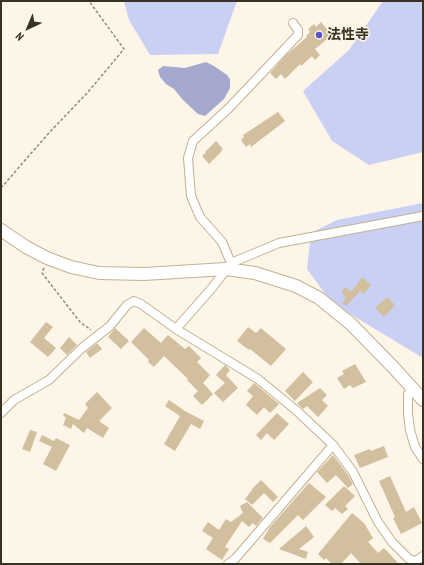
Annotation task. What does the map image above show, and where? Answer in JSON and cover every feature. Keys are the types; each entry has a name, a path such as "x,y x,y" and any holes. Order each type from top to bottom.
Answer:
{"street":[{"path":"228,266 222,242 200,217 191,196 188,158 193,141 229,108 298,35 298,30 293,23"},
{"path":"176,329 212,288 228,266 279,243 423,216"},
{"path":"1,230 26,247 47,258 71,267 99,273 120,275 228,266 278,279 296,286 319,298 366,338 423,400"},
{"path":"1,412 14,400 49,380 97,335 110,326 127,305 134,301 142,304 176,329 258,379 297,411 333,445 354,472 378,522 392,542 409,559 416,563 423,556"},
{"path":"415,390 408,394 408,414 410,430 415,448 423,459"},
{"path":"228,564 235,559 333,445"}],"path":[{"path":"1,188 47,135 88,92 124,49 89,1"},
{"path":"47,258 42,273 80,322 97,335"}],"shaded area":[{"path":"124,1 237,1 218,54 150,55 129,20"},
{"path":"383,1 423,1 423,152 369,165 332,141 303,91 349,50"},
{"path":"206,62 227,75 230,79 230,88 224,99 205,116 198,114 174,89 166,84 160,77 158,70 163,66 185,68"},
{"path":"423,203 423,358 332,303 307,269 311,233 337,220"}],"building":[{"path":"321,22 332,35 315,49 320,55 315,60 312,56 301,66 300,64 285,79 281,74 276,79 270,73 286,55 307,37 306,36 310,32 308,29 314,24 316,27"},
{"path":"278,112 285,121 251,147 250,144 246,147 241,140 244,137 243,135"},
{"path":"216,141 223,149 209,164 202,156"},
{"path":"362,277 371,285 364,294 360,291 346,306 342,303 346,298 341,292 346,287 349,291 352,291"},
{"path":"387,297 395,305 384,317 375,308"},
{"path":"46,322 53,327 44,338 56,348 48,357 30,342"},
{"path":"248,327 256,333 261,328 286,349 271,366 250,349 249,350 237,341"},
{"path":"115,328 129,341 121,349 108,337"},
{"path":"144,328 161,343 168,335 185,349 189,346 201,358 197,362 210,375 203,383 213,394 202,405 193,396 198,391 164,356 154,367 131,342"},
{"path":"69,337 77,345 67,355 60,348"},
{"path":"97,343 102,349 90,358 86,352"},
{"path":"355,364 366,382 353,388 350,385 344,389 337,378 344,374 342,371"},
{"path":"225,365 230,370 226,375 238,388 223,402 214,393 225,383 216,375"},
{"path":"303,372 313,382 295,401 285,391"},
{"path":"254,383 279,404 270,413 264,407 257,415 246,405 253,396 247,391"},
{"path":"320,388 327,395 322,400 328,406 318,417 307,406 303,409 297,403"},
{"path":"97,392 112,408 99,421 109,428 103,438 87,428 84,433 73,424 71,429 63,425 66,418 63,415 64,413 79,420 88,408 85,404"},
{"path":"169,400 185,411 204,421 200,429 191,424 175,451 164,444 180,416 165,406"},
{"path":"277,413 289,424 274,440 267,433 261,440 256,435"},
{"path":"30,430 37,432 30,452 22,449"},
{"path":"42,435 54,441 56,438 70,445 56,471 43,464 52,447 39,441"},
{"path":"384,446 388,457 360,468 354,455"},
{"path":"333,455 353,484 348,488 336,475 327,483 317,472"},
{"path":"390,476 406,512 414,507 422,523 401,534 393,518 395,517 379,481"},
{"path":"261,480 278,497 273,502 264,493 252,505 245,499"},
{"path":"309,483 326,497 303,520 298,515 270,543 263,539 270,527"},
{"path":"344,486 355,496 345,506 348,509 342,514 335,508 332,511 325,505"},
{"path":"247,502 263,518 256,526 253,523 249,527 242,521 225,547 229,549 222,560 206,549 213,538 202,531 208,522 219,530 226,519 231,522 243,513 240,506"},
{"path":"352,513 364,523 373,538 368,542 378,553 384,548 399,564 361,564 351,553 341,564 332,564 326,558 324,560 318,554"},
{"path":"306,526 314,537 299,549 308,552 306,559 279,549"}],"place":[{"name":"法性寺","path":"319,35"}]}
